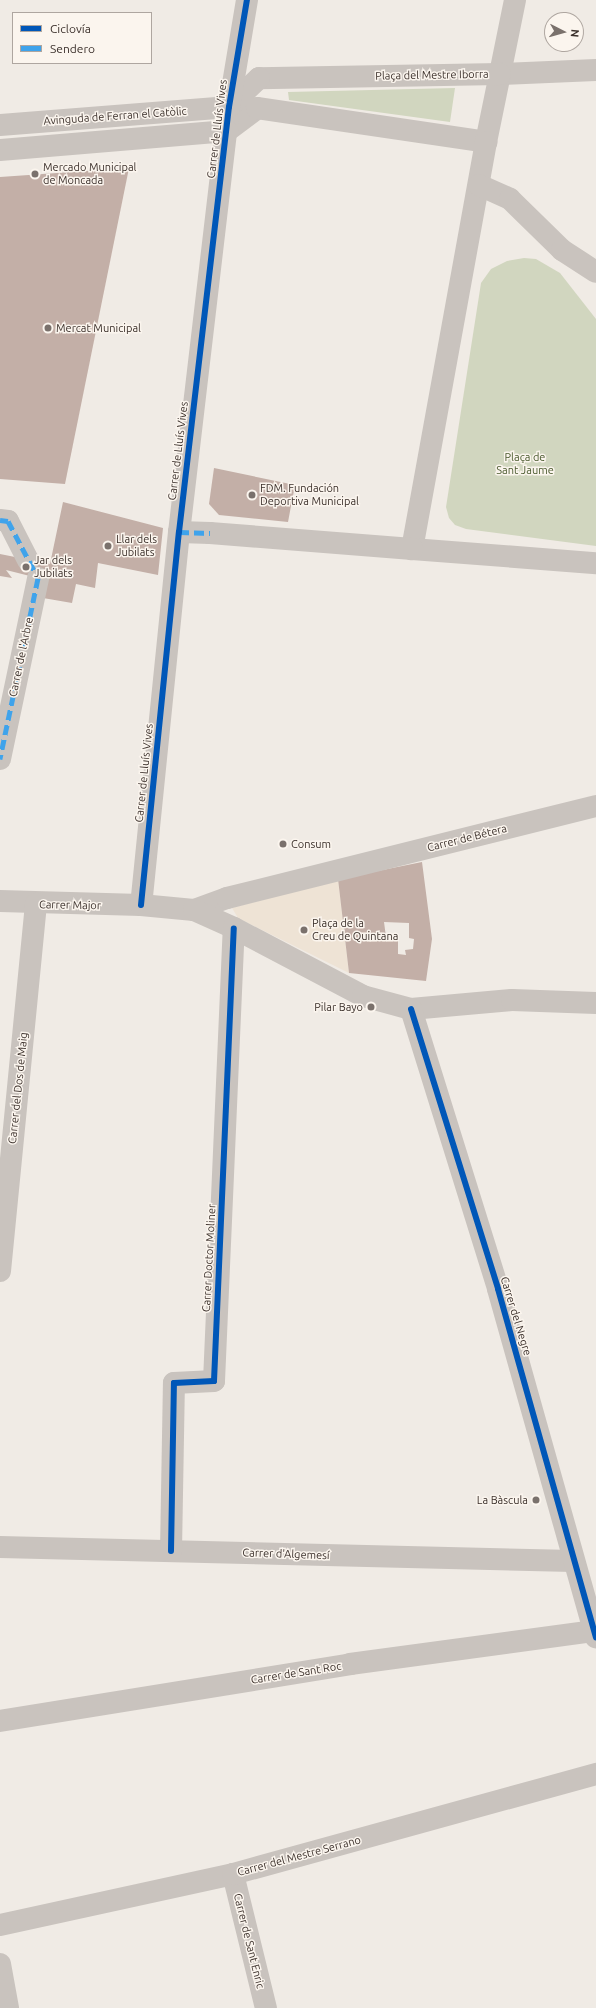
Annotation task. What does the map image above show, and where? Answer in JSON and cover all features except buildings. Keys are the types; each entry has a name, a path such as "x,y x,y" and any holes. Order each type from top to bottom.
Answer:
{"street":[{"name":"Carrer de Lluís Vives","path":"141,905 179,532 229,107 247,0"},
{"path":"515,0 500,74 596,70"},
{"name":"Plaça del Mestre Iborra","path":"229,107 259,78 500,74 486,142"},
{"name":"Avinguda de Ferran el Catòlic","path":"0,125 229,107"},
{"path":"0,150 227,131 257,108 486,142 412,549"},
{"path":"479,185 510,199 562,250 596,272"},
{"name":"Carrer de l'Arbre","path":"0,759 33,569 4,520"},
{"path":"179,532 596,563"},
{"name":"Carrer de Bétera","path":"194,910 226,898 596,806"},
{"name":"Carrer Major","path":"0,901 36,904 141,905"},
{"name":"Carrer del Dos de Maig","path":"0,1271 36,904"},
{"path":"141,905 194,910 234,928 363,996 411,1009 512,1000 596,1004"},
{"name":"Carrer Doctor Moliner","path":"170,1551 174,1383 214,1381 234,928"},
{"name":"Carrer del Negre","path":"411,1009 526,1382 573,1561 595,1634"},
{"name":"Carrer d'Algemesí","path":"0,1547 573,1561"},
{"name":"Carrer de Sant Roc","path":"0,1720 350,1664 595,1634"},
{"name":"Carrer del Mestre Serrano","path":"0,1925 232,1874 596,1774"},
{"name":"Carrer de Sant Enric","path":"232,1874 266,2008"},
{"path":"0,1964 8,2008"}],"green space":[{"path":"455,88 450,122 289,100 288,92"},
{"name":"Plaça de Sant Jaume","path":"524,258 536,259 560,273 596,319 596,546 466,529 455,525 449,518 446,507 481,283 491,269 507,261"}],"shaded area":[{"name":"Plaça de la Creu de Quintana","path":"338,879 349,973 238,918 232,908"}],"marked path":[{"path":"0,520 8,521 38,578 0,759"},
{"path":"179,532 210,533"}],"cycle path":[{"path":"141,905 179,532 229,107 247,0"},
{"path":"171,1551 174,1383 214,1381 234,928"},
{"path":"411,1009 498,1289 596,1637"}],"place":[{"name":"Mercado Municipal de Moncada","path":"35,174"},
{"name":"Mercat Municipal","path":"48,328"},
{"name":"FDM. Fundación Deportiva Municipal","path":"252,495"},
{"name":"Llar dels Jubilats","path":"108,546"},
{"name":"Jar dels Jubilats","path":"26,567"},
{"name":"Consum","path":"283,844"},
{"name":"Plaça de la Creu de Quintana","path":"304,930"},
{"name":"Pilar Bayo","path":"371,1007"},
{"name":"La Bàscula","path":"536,1500"}]}
